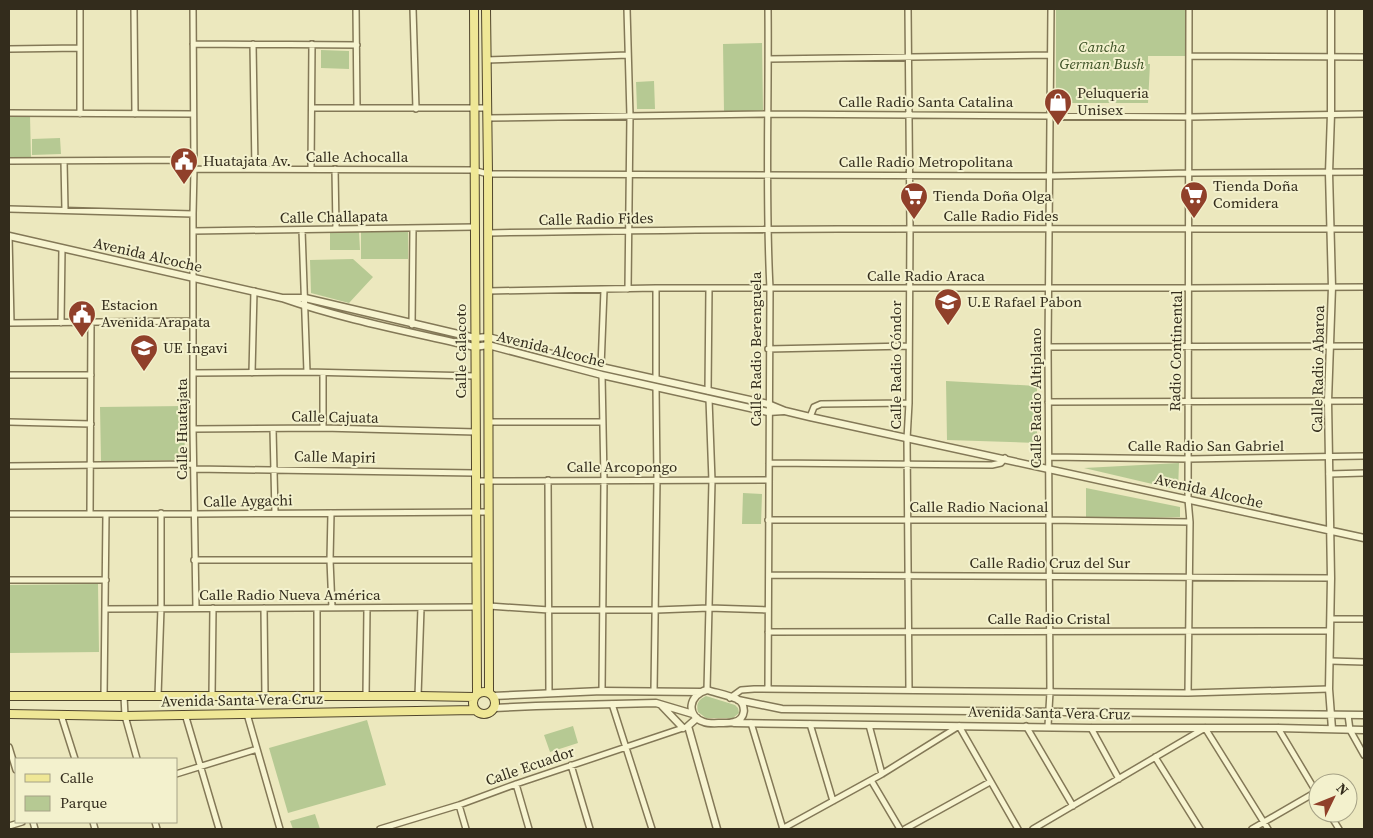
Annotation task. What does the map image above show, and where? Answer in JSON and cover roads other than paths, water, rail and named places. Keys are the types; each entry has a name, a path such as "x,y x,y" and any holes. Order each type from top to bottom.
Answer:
{"main road":[{"name":"Calle Calacoto","path":"474,9 475,695"},
{"name":"Calle Calacoto","path":"486,9 488,118 488,512 491,694"},
{"path":"485,691 491,694 495,700 494,708 491,712 482,714 475,710 473,706 475,695 485,691"},
{"name":"Avenida Santa Vera Cruz","path":"9,696 475,695"},
{"name":"Avenida Santa Vera Cruz","path":"9,714 125,716 475,710"}],"street":[{"path":"80,9 80,114"},
{"path":"134,9 135,114"},
{"name":"Calle Huatajata","path":"193,9 193,466 196,608"},
{"path":"356,9 357,108"},
{"path":"413,9 416,109"},
{"path":"627,9 630,116 628,289"},
{"name":"Calle Radio Berenguela","path":"768,9 767,230 770,288 768,349 768,689"},
{"name":"Calle Radio Cóndor","path":"908,9 910,228 907,439 909,690"},
{"name":"Calle Radio Altiplano","path":"1048,726 1050,692 1048,288 1051,9"},
{"name":"Radio Continental","path":"1188,693 1190,522 1188,499 1190,288 1189,9"},
{"name":"Calle Radio Abaroa","path":"1331,9 1329,172 1332,287 1328,401 1331,531 1329,689 1332,729"},
{"path":"193,44 357,45"},
{"path":"253,44 255,169"},
{"path":"311,169 312,44"},
{"path":"9,49 80,48"},
{"path":"769,59 1050,55"},
{"path":"486,60 628,56"},
{"path":"1189,56 1364,57"},
{"path":"312,108 487,108"},
{"path":"9,113 193,114"},
{"name":"Calle Radio Santa Catalina","path":"488,118 769,114 1190,117 1364,114"},
{"path":"9,161 194,160"},
{"path":"64,161 65,210"},
{"name":"Calle Achocalla","path":"194,169 474,170 488,174"},
{"path":"335,169 336,228"},
{"name":"Calle Radio Metropolitana","path":"488,174 1050,176 1364,172"},
{"path":"9,209 193,214"},
{"name":"Calle Challapata","path":"193,231 475,228"},
{"name":"Calle Radio Fides","path":"488,233 910,228 1364,229"},
{"path":"412,324 414,229"},
{"path":"302,230 307,372"},
{"path":"9,236 10,323 194,321"},
{"name":"Avenida Alcoche","path":"9,236 254,291 305,306 475,342 488,341 768,404 785,411 907,439 1005,458"},
{"path":"60,323 62,248"},
{"name":"Calle Radio Araca","path":"488,292 656,288 1364,287"},
{"path":"656,288 656,379"},
{"path":"708,390 709,288"},
{"path":"602,367 604,290"},
{"path":"252,373 254,291"},
{"name":"Avenida Alcoche","path":"282,298 305,298 412,324 475,342"},
{"path":"90,514 91,323"},
{"name":"Avenida Alcoche","path":"488,341 602,375 768,412 785,411"},
{"path":"768,349 909,346"},
{"path":"1048,347 1364,346"},
{"path":"194,373 307,372 323,374 474,376"},
{"path":"9,374 91,375"},
{"path":"323,374 323,428"},
{"path":"602,375 604,480 602,691"},
{"path":"654,691 657,480 656,387"},
{"path":"704,691 709,608 712,481 709,399"},
{"path":"1048,402 1364,401"},
{"path":"810,417 814,407 821,404 909,403"},
{"path":"9,422 91,424"},
{"path":"488,422 602,422"},
{"name":"Calle Cajuata","path":"193,429 323,428 476,432"},
{"path":"273,429 275,513"},
{"name":"Calle Radio San Gabriel","path":"1049,458 1188,459 1364,456"},
{"path":"769,463 992,465 1001,463 1005,458 1049,468"},
{"name":"Calle Mapiri","path":"9,466 193,466 476,477"},
{"name":"Avenida Alcoche","path":"1049,468 1364,538"},
{"path":"1329,474 1364,473"},
{"name":"Calle Arcopongo","path":"476,477 488,481 769,480"},
{"path":"548,480 549,693"},
{"path":"331,512 332,608"},
{"name":"Calle Aygachi","path":"9,514 488,512"},
{"path":"158,696 161,608 161,513"},
{"path":"104,696 106,514"},
{"name":"Calle Radio Nacional","path":"768,520 908,519 1190,522"},
{"path":"194,560 475,560"},
{"name":"Calle Radio Cruz del Sur","path":"769,575 1331,578"},
{"path":"9,580 106,580"},
{"path":"489,606 549,610 709,608 768,610"},
{"name":"Calle Radio Nueva América","path":"105,609 476,607"},
{"path":"212,696 213,608"},
{"path":"264,608 265,696"},
{"path":"317,608 317,696"},
{"path":"366,696 367,608"},
{"path":"418,696 421,608"},
{"path":"1331,619 1364,619"},
{"name":"Calle Radio Cristal","path":"768,632 1330,631"},
{"path":"1330,661 1364,662"},
{"path":"730,698 741,690 768,689 1188,693 1329,689"},
{"path":"491,694 704,691"},
{"path":"695,716 692,702 695,696 704,691"},
{"name":"Avenida Santa Vera Cruz","path":"704,691 782,709 1364,715"},
{"path":"124,696 125,716 138,758"},
{"path":"734,722 744,714 743,706 738,700"},
{"path":"494,708 612,704 662,705 695,716"},
{"path":"612,704 652,829"},
{"path":"662,705 686,727 717,829"},
{"path":"185,714 219,829"},
{"path":"247,714 280,829"},
{"path":"62,715 75,758"},
{"path":"1348,715 1350,730 1364,755"},
{"path":"686,727 695,716"},
{"name":"Avenida Santa Vera Cruz","path":"695,716 706,723 1364,730"},
{"path":"751,723 783,829 882,774 959,726 1018,829"},
{"path":"810,724 833,801"},
{"path":"869,725 882,774"},
{"path":"1026,726 1073,806"},
{"name":"Calle Ecuador","path":"380,829 459,805 686,727"},
{"path":"1091,728 1119,779"},
{"path":"1033,829 1205,728 1268,829"},
{"path":"1278,728 1308,778"},
{"path":"9,746 15,767"},
{"path":"178,773 257,749"},
{"path":"1155,758 1200,829"},
{"path":"571,765 590,829"},
{"path":"871,780 897,828"},
{"path":"906,829 990,782"},
{"path":"516,784 529,829"},
{"path":"1252,829 1308,798"},
{"path":"459,805 466,829"},
{"path":"402,823 404,829"}],"place":[{"name":"Peluqueria Unisex","path":"1058,126"},
{"name":"Huatajata Av.","path":"184,185"},
{"name":"Tienda Doña Comidera","path":"1194,219"},
{"name":"Tienda Doña Olga","path":"914,220"},
{"name":"U.E Rafael Pabon","path":"948,326"},
{"name":"Estacion Avenida Arapata","path":"82,338"},
{"name":"UE Ingavi","path":"144,372"}],"park label":[{"name":"Cancha German Bush","path":"1102,56"}]}
